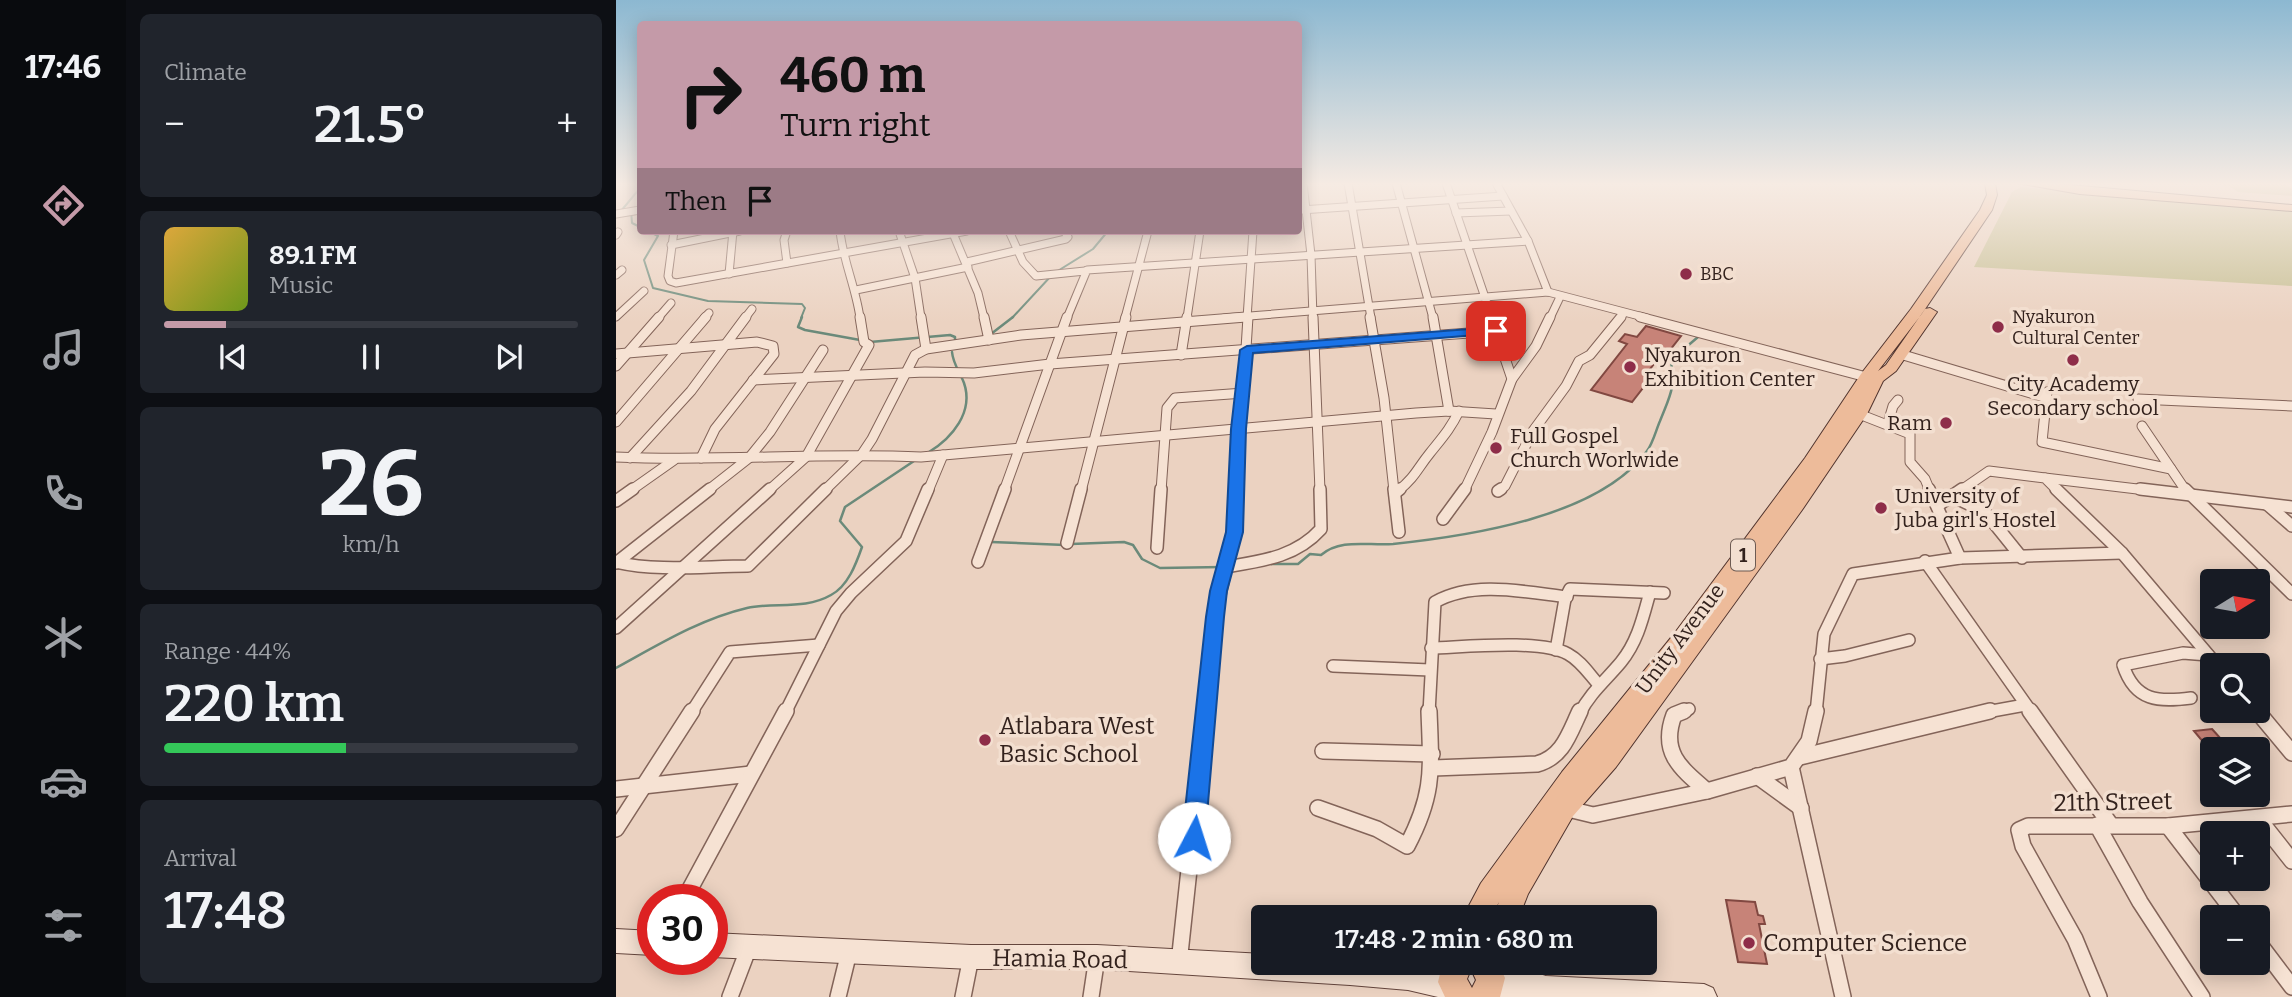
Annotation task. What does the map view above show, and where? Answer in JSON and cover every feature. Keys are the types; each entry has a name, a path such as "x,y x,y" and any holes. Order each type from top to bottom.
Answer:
{"main road":[{"name":"Unity Avenue","path":"1511,905 1518,887 1564,808 1608,760 1755,550 1812,461 1973,230"},
{"name":"Unity Avenue","path":"1483,905 1570,779 1755,550 1859,414 1872,378 1891,368 1982,230"},
{"path":"617,943 637,943"},
{"name":"Hamia Road","path":"728,946 971,957 1097,957 1469,982"},
{"path":"1469,982 1704,997"}],"street":[{"path":"1225,570 1301,549 1321,530 1311,255 1306,230"},
{"path":"1358,230 1386,415 1399,532"},
{"path":"1395,493 1415,477 1429,454 1450,432 1454,411 1438,336 1408,230"},
{"path":"1462,230 1512,379"},
{"path":"1521,230 1548,292"},
{"path":"673,235 668,276 672,283 940,235"},
{"path":"671,245 717,235"},
{"path":"729,274 734,235"},
{"path":"786,235 787,263"},
{"path":"616,628 687,567 806,457 854,376 869,345 864,342 856,290 842,253 840,235"},
{"path":"900,235 915,278 926,349"},
{"path":"954,235 978,293 989,340"},
{"path":"1010,235 1016,250 1035,276 1251,258 1528,242"},
{"path":"856,290 915,278 1066,239 1067,235"},
{"path":"1066,543 1147,235"},
{"path":"1181,355 1199,235"},
{"path":"1179,963 1194,838 1209,665 1219,591 1234,532 1253,235"},
{"path":"616,270 622,270 616,275"},
{"path":"978,562 1085,271"},
{"path":"616,317 644,292"},
{"path":"616,562 645,569 748,566 862,454 904,373 915,355 926,349 1124,325 1548,292 1872,378"},
{"path":"1443,519 1468,484 1512,379 1536,345 1560,297"},
{"path":"616,366 671,303"},
{"path":"630,458 691,391 752,309"},
{"path":"616,422 709,313"},
{"path":"1498,491 1505,486 1533,431 1566,386 1578,362 1590,355 1624,313"},
{"path":"752,380 904,373 974,373 1050,364 1496,331"},
{"path":"616,354 757,342 773,346 774,355 715,429 701,458"},
{"path":"616,562 749,458 823,350"},
{"path":"1900,354 2047,395 2042,442 2171,469"},
{"path":"1157,548 1167,408 1175,398 1244,393"},
{"path":"1888,424 1893,406 1898,400"},
{"path":"2137,400 2292,406"},
{"path":"616,457 943,455 1386,415 1454,411 1496,414"},
{"path":"1859,414 1910,434 1910,462 1924,479 1960,558"},
{"path":"2142,426 2189,495 2292,594"},
{"path":"693,884 842,603 906,541 943,455"},
{"path":"616,501 676,458"},
{"path":"1937,506 1989,471 2292,507"},
{"path":"2045,478 2122,553 2207,653"},
{"path":"1952,496 1985,512 2022,558"},
{"path":"2268,505 2292,526"},
{"path":"1843,997 1801,808 1795,762 1814,728 1824,634 1850,576 1925,561 1960,558 2122,553"},
{"path":"1925,561 1970,623 2104,825 2140,902 2202,997"},
{"path":"1323,751 1433,761 1537,764 1551,760 1559,753 1585,702 1622,661 1638,635 1657,593 1577,587 1570,589 1556,650"},
{"path":"1318,808 1377,829 1407,846 1424,817 1433,761 1430,670 1435,602 1447,594 1528,592 1567,597"},
{"path":"1820,659 1845,656 1909,640"},
{"path":"616,829 646,787 730,652 819,645"},
{"path":"1432,648 1545,647 1580,663 1599,685"},
{"path":"2191,698 2157,701 2130,680 2123,665 2183,653 2200,657"},
{"path":"1333,666 1430,670"},
{"path":"1564,808 1593,814 1707,791 1858,741 1972,712 2025,705"},
{"path":"1689,709 1674,715 1667,735 1677,765 1707,791"},
{"path":"2270,723 2286,738 2292,753"},
{"path":"616,789 751,774"},
{"path":"1757,776 1801,808"},
{"name":"21th Street","path":"2099,997 2075,939 2023,846 2019,830 2028,826 2168,826 2292,814"},
{"path":"2258,817 2292,860"},
{"path":"2168,826 2229,905"},
{"path":"730,997 749,947"},
{"path":"838,997 849,952"},
{"path":"963,997 971,957"},
{"path":"1091,997 1097,957"},
{"path":"2270,958 2292,987"}],"shaded area":[{"path":"1993,230 2292,230 2292,286 1974,267"}],"building":[{"name":"Nyakuron Exhibition Center","path":"1646,326 1681,336 1662,360 1658,359 1647,373 1653,375 1632,402 1591,390 1627,344 1619,341 1625,334 1637,337"},
{"path":"2212,729 2219,737 2200,738 2194,731"},
{"name":"Computer Science","path":"1726,900 1755,902 1758,915 1763,916 1765,924 1759,924 1767,964 1738,962"}],"waterway":[{"path":"656,235 658,236 644,260 653,288 708,301 802,304 805,308 801,318"},
{"path":"1056,272 1093,249 1105,235"},
{"path":"1013,317 1051,276"},
{"path":"802,317 798,327 805,330 860,340"},
{"path":"991,334 1013,317"},
{"path":"870,342 950,335 955,337 955,342"},
{"path":"1271,564 1298,564 1310,554 1321,555 1337,546 1393,544 1494,528 1566,507 1598,492 1625,474 1649,448 1671,391 1671,360 1698,337"},
{"path":"929,452 953,432 966,404 964,383 952,352"},
{"path":"616,668 680,634 730,613 757,606 811,603 837,591 851,574 862,547 840,521 845,507 917,459"},
{"path":"991,542 1065,545"},
{"path":"1071,544 1124,542 1133,545 1142,559 1160,568 1223,567"}],"place":[{"name":"BBC","path":"1686,274"},
{"name":"Nyakuron Cultural Center","path":"1998,327"},
{"name":"City Academy Secondary school","path":"2073,360"},
{"name":"Nyakuron Exhibition Center","path":"1630,367"},
{"name":"Ram","path":"1946,423"},
{"name":"Full Gospel Church Worlwide","path":"1496,448"},
{"name":"University of Juba girl's Hostel","path":"1881,508"},
{"name":"Atlabara West Basic School","path":"985,740"},
{"name":"Computer Science","path":"1749,943"}],"route":[{"path":"1194,838 1215,617 1234,532 1239,429 1247,350 1496,331"}]}
